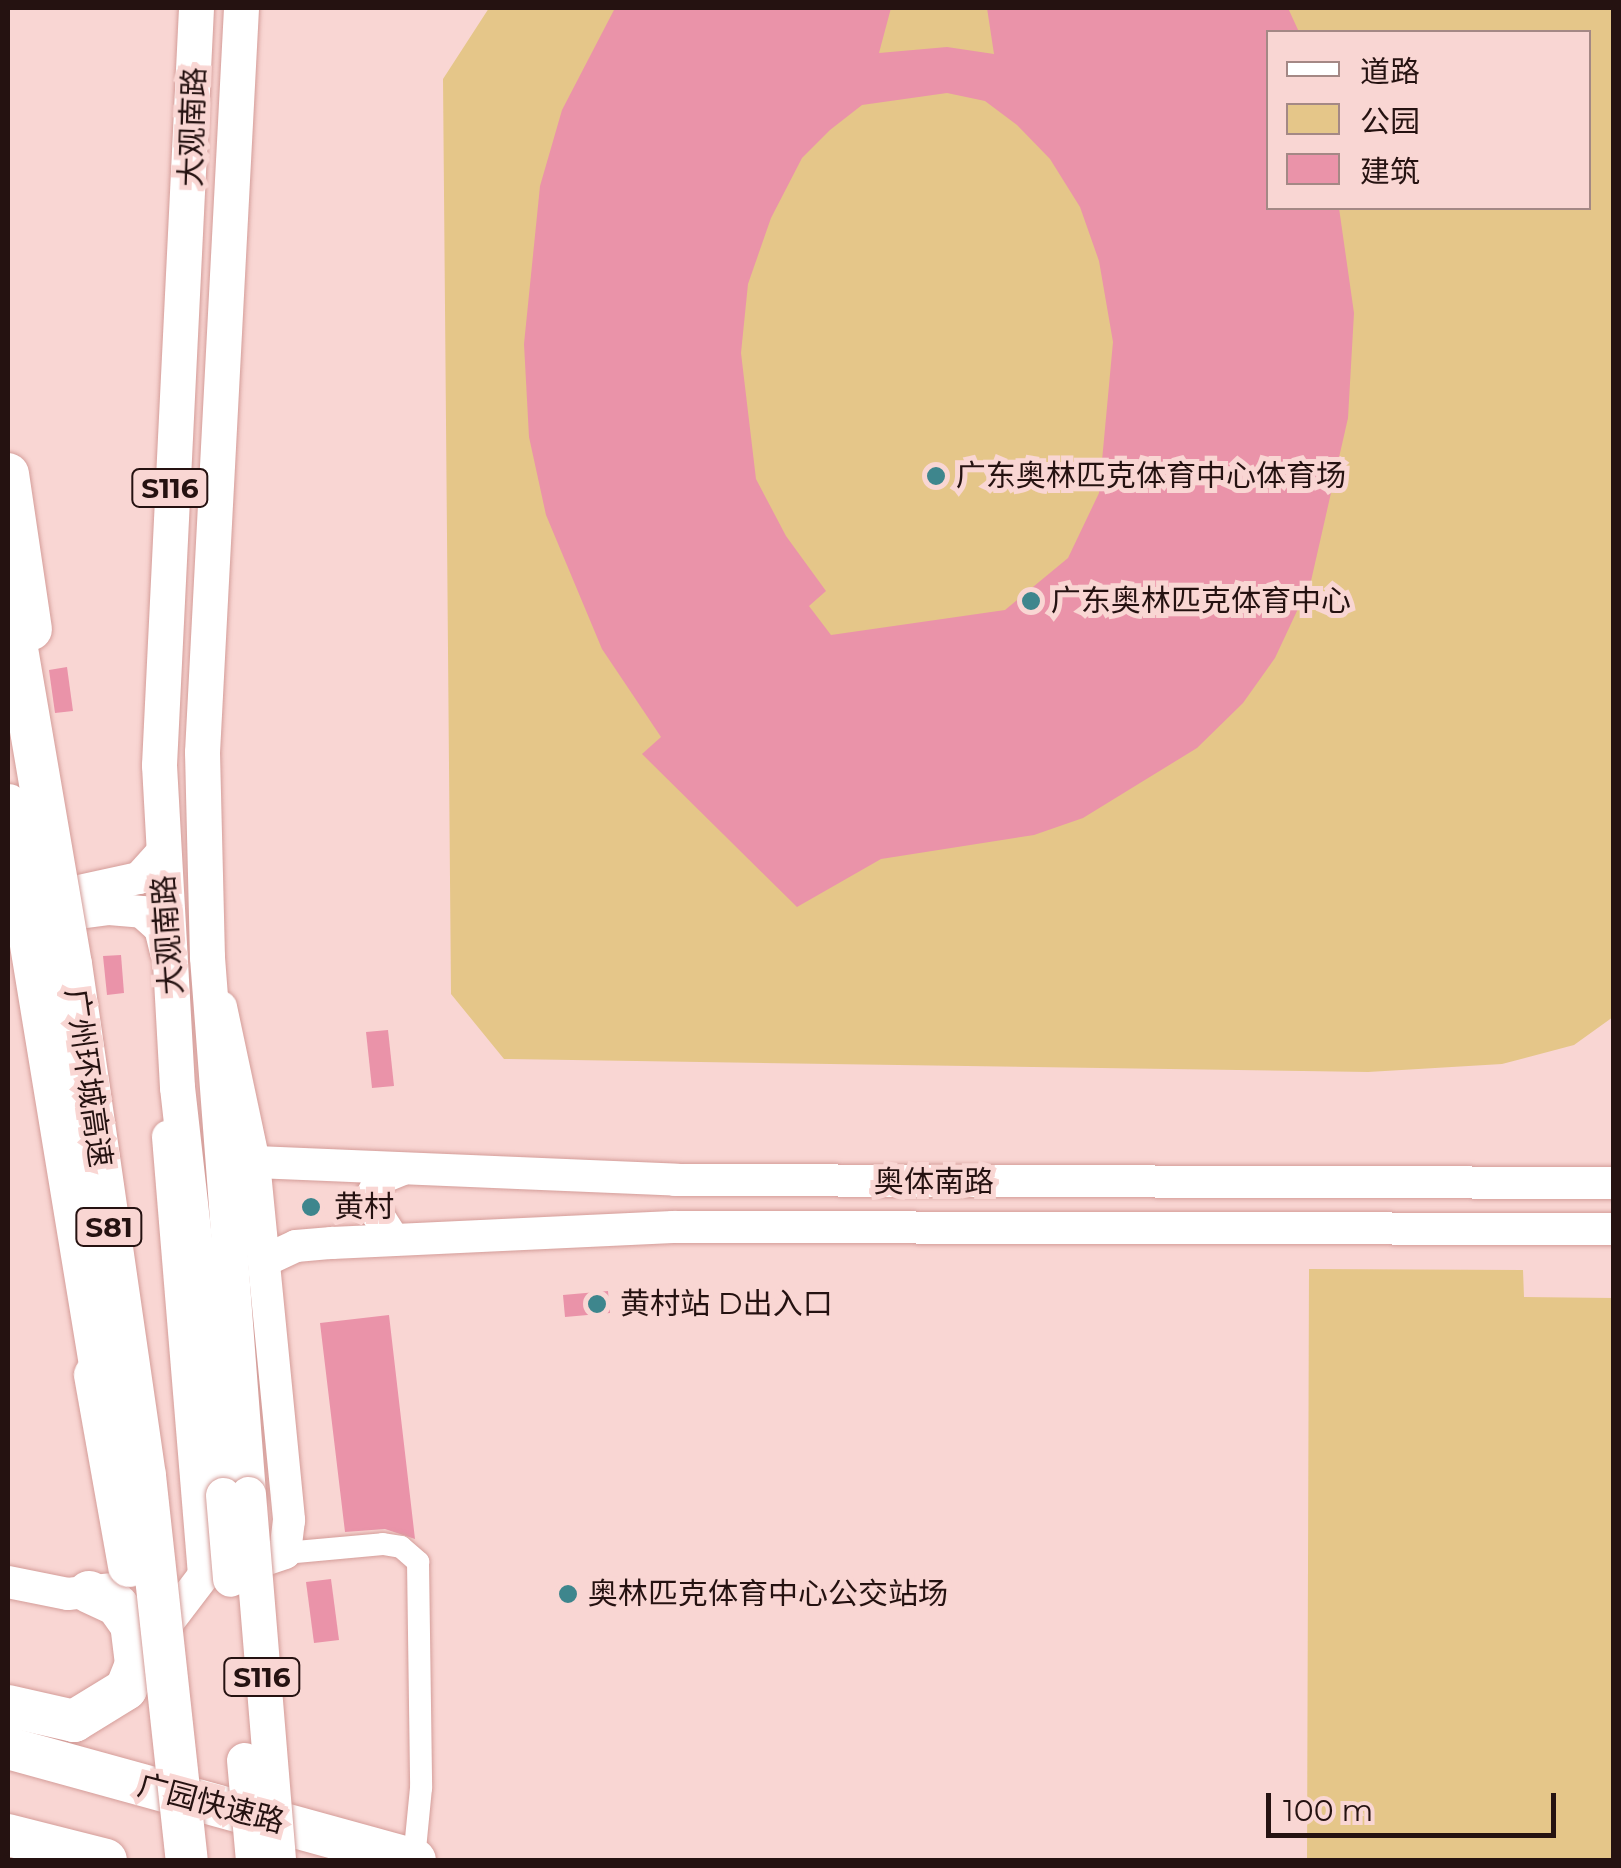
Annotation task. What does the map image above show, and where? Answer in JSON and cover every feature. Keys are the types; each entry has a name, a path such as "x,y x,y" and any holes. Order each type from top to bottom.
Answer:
{"highway":[{"path":"8,474 96,1049 145,1476"},
{"name":"广州环城高速","path":"8,596 71,964 145,1476 187,1860"},
{"name":"广州环城高速","path":"8,805 56,1078 137,1654 158,1860"},
{"path":"8,900 137,1654 126,1689 90,1717 60,1720 8,1706"},
{"path":"89,1592 126,1614 137,1654"},
{"name":"广园快速路","path":"8,1748 415,1860"},
{"path":"8,1834 106,1860"}],"main road":[{"name":"大观南路","path":"196,8 190,222 162,617 162,851 177,1086 236,1494 278,1860"},
{"name":"大观南路","path":"240,8 202,652 207,956 253,1860"}],"street":[{"path":"8,900 139,878 162,851"},
{"path":"8,923 109,909 142,912 160,928 170,968 171,1230 204,1576 137,1654"},
{"path":"207,956 254,1162 288,1511 284,1552"},
{"name":"奥体南路","path":"254,1162 401,1170 932,1183 1614,1183"},
{"path":"394,1240 369,1201 381,1178 401,1170"},
{"name":"奥体南路","path":"266,1260 296,1246 672,1227 1612,1228"},
{"path":"8,1582 89,1592 245,1570 284,1552 383,1544 401,1548 418,1562 421,1788 415,1860"}],"green space":[{"name":"广东奥林匹克体育中心","path":"489,8 1613,8 1613,1017 1574,1045 1502,1064 1368,1072 504,1059 451,994 443,79"},
{"path":"1309,1269 1523,1270 1524,1297 1613,1298 1613,1860 1307,1860"}],"building":[{"name":"广东奥林匹克体育中心体育场","path":"615,8 891,8 879,53 947,47 994,54 987,8 1288,8 1298,30 1266,30 1266,210 1339,210 1354,313 1348,418 1311,581 1275,658 1243,703 1197,748 1083,818 1034,835 881,859 797,907 642,754 661,737 602,649 546,515 529,437 524,344 540,186 562,110","holes":["947,93 985,101 1017,125 1050,159 1080,207 1099,261 1113,342 1099,493 1068,558 1005,610 831,635 809,606 826,591 786,536 756,479 741,353 748,284 771,218 802,158 862,105"]},
{"path":"67,667 73,711 55,713 49,670"},
{"path":"121,955 124,993 107,995 103,956"},
{"path":"388,1030 394,1086 372,1088 366,1032"},
{"path":"608,1291 610,1313 565,1317 563,1295"},
{"name":"黄村","path":"389,1315 415,1539 385,1529 345,1532 320,1323"},
{"path":"331,1579 339,1640 314,1643 306,1582"}],"place":[{"name":"广东奥林匹克体育中心体育场","path":"936,476"},
{"name":"广东奥林匹克体育中心","path":"1031,601"},
{"name":"黄村","path":"311,1207"},
{"name":"黄村站 D出入口","path":"597,1304"},
{"name":"奥林匹克体育中心公交站场","path":"568,1594"}]}
